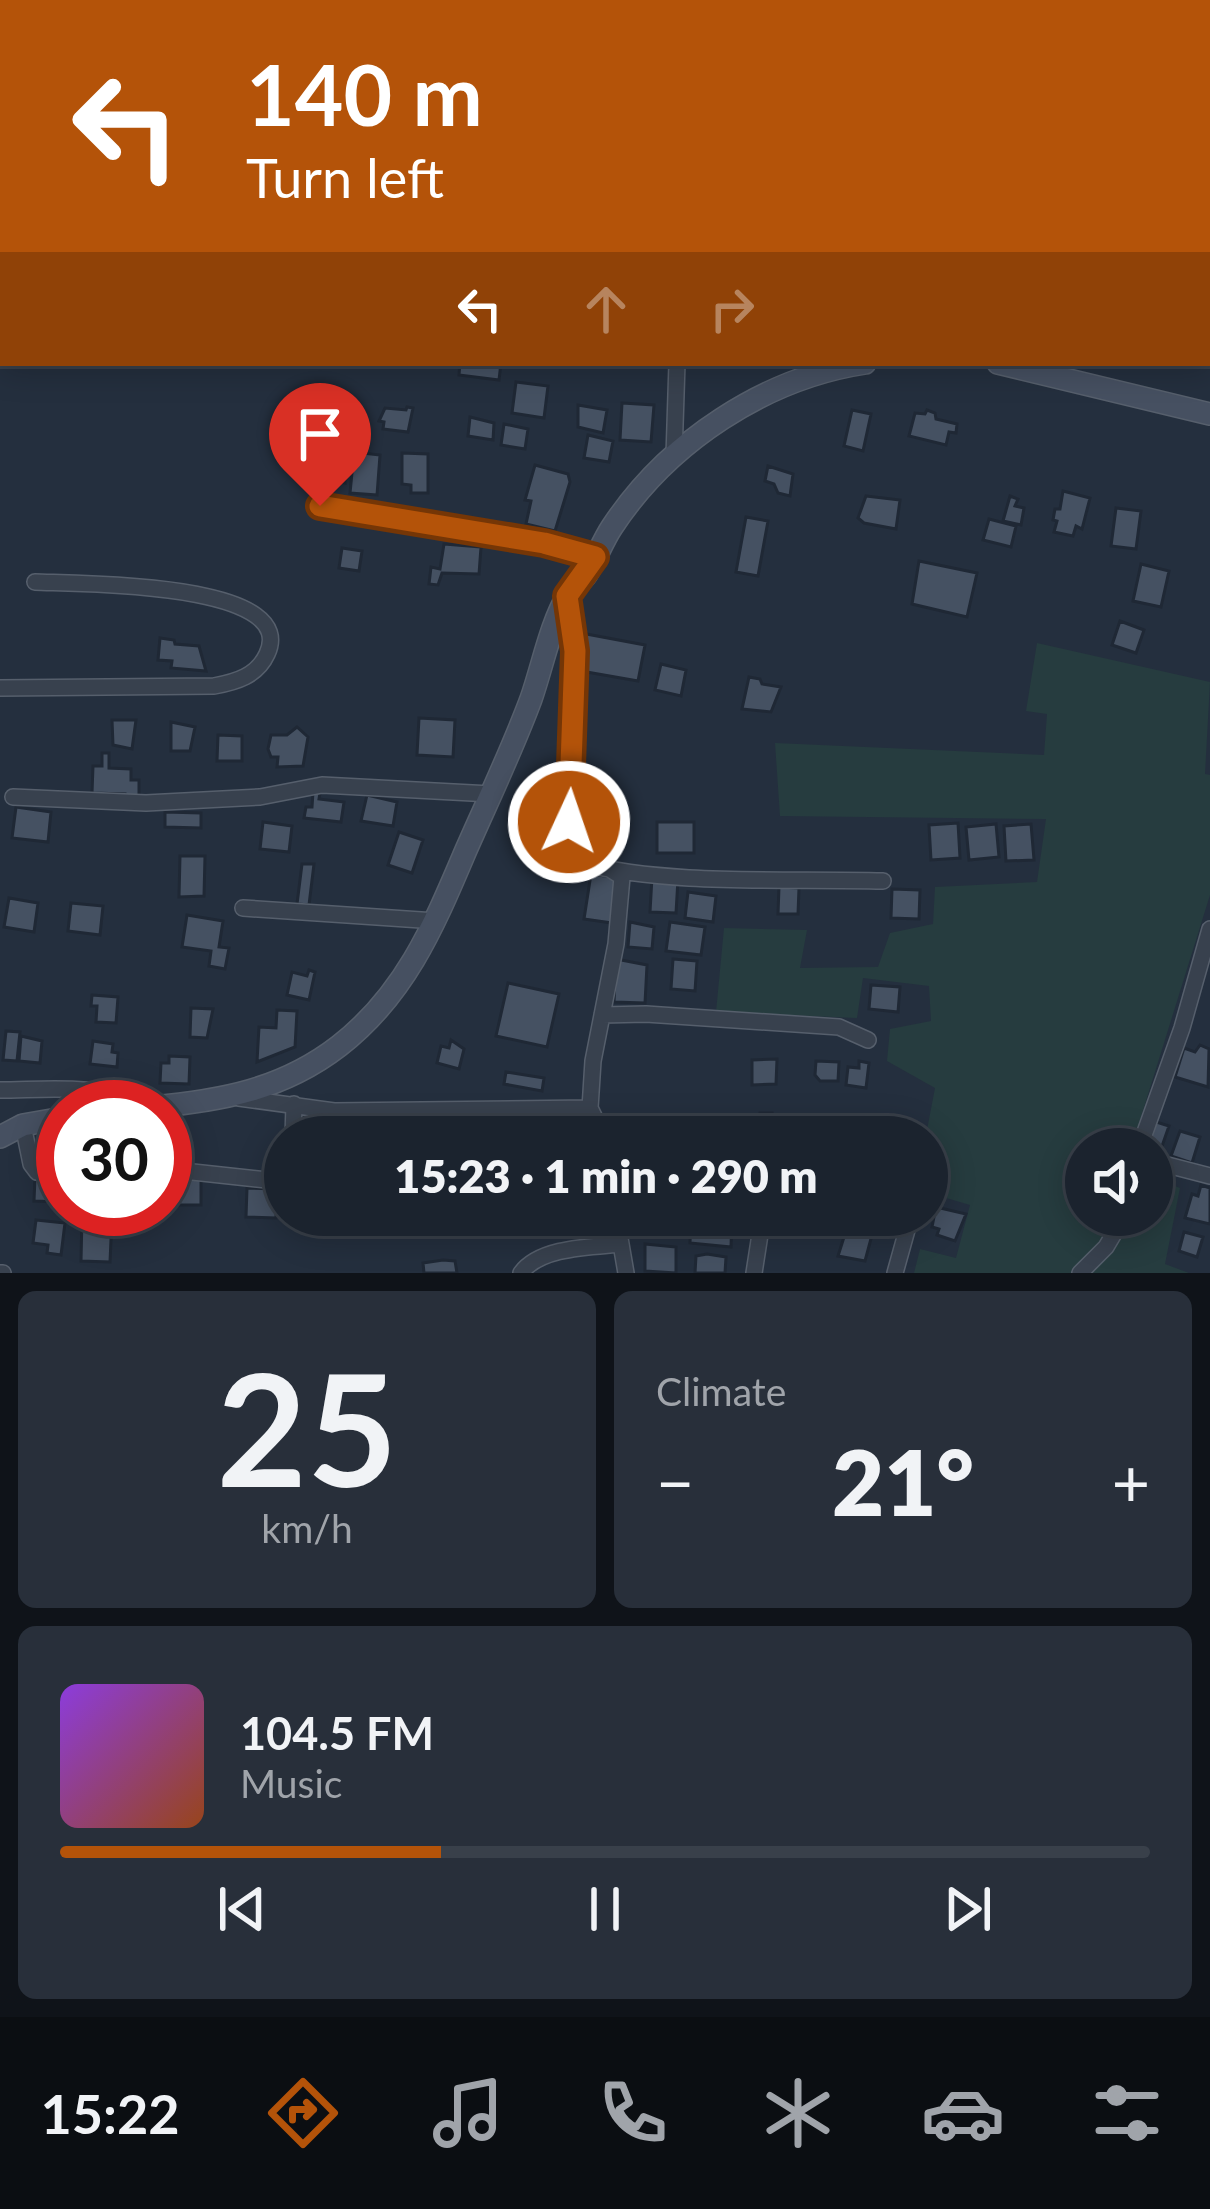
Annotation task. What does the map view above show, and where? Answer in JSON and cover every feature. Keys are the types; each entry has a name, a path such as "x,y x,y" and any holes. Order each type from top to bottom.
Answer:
{"main road":[{"path":"192,1102 236,1097 301,1070 357,1031 409,974 530,703 567,596 611,528 674,457 716,423 757,397 846,366"},
{"path":"1010,366 1210,414"},
{"path":"0,1137 36,1123"}],"street":[{"path":"674,457 676,366"},
{"path":"320,506 544,543 595,557"},
{"path":"0,688 214,686 239,682 260,667 270,650 270,632 263,617 249,608 206,596 126,586 35,582"},
{"path":"567,596 575,651 569,843 582,863 611,870 883,881"},
{"path":"14,797 146,803 260,797 322,784 491,794"},
{"path":"594,1116 590,1108 593,1060 616,944 622,877 611,870"},
{"path":"243,908 436,921"},
{"path":"1146,1128 1210,929"},
{"path":"602,1015 646,1013 839,1027 868,1040"},
{"path":"0,1090 36,1091"},
{"path":"236,1097 334,1111 590,1108"},
{"path":"293,1116 294,1104"},
{"path":"23,1125 36,1170"},
{"path":"1173,1166 1210,1176"},
{"path":"192,1172 264,1179"},
{"path":"620,1236 626,1273"},
{"path":"754,1273 760,1236"},
{"path":"896,1273 905,1236"},
{"path":"1080,1273 1113,1236"},
{"path":"521,1273 543,1258 578,1248 621,1244"}],"green space":[{"path":"1037,643 1210,682 1205,774 1210,775 1210,895 1138,1128 1065,1128 1065,1236 1171,1236 1165,1264 1189,1273 914,1273 920,1249 956,1258 970,1205 948,1199 948,1116 930,1116 935,1088 887,1061 890,1029 931,1021 929,986 863,978 857,1018 716,1012 724,928 807,930 800,968 878,967 890,933 933,924 935,887 1037,882 1046,819 780,816 775,743 1044,755 1047,714 1026,711"},
{"path":"1173,1185 1180,1188 1173,1223"}],"building":[{"path":"460,366 501,366 499,380 459,375"},
{"path":"516,382 548,386 544,418 512,413"},
{"path":"622,403 654,405 651,442 620,440"},
{"path":"578,405 607,410 603,433 578,427"},
{"path":"385,408 413,408 408,432 383,429 384,422 379,421"},
{"path":"852,410 871,414 863,451 844,446"},
{"path":"927,410 936,419 957,424 946,445 909,436 915,413"},
{"path":"470,417 494,423 493,440 468,436"},
{"path":"504,424 528,429 525,449 501,445"},
{"path":"588,435 613,441 609,462 584,458"},
{"path":"354,452 380,455 377,495 350,493"},
{"path":"325,453 343,456 345,483 321,479"},
{"path":"402,453 428,454 428,493 411,493 411,485 402,484"},
{"path":"535,465 568,474 570,482 555,531 526,524 531,501 525,500"},
{"path":"768,466 793,474 790,496 778,493 774,484 765,481"},
{"path":"1063,491 1090,498 1082,529 1076,526 1073,536 1054,532 1055,509 1060,509"},
{"path":"866,496 900,500 896,529 858,518"},
{"path":"1010,496 1018,499 1015,506 1024,508 1021,525 1003,521"},
{"path":"1116,508 1141,511 1136,549 1111,546"},
{"path":"746,517 768,521 758,576 736,572"},
{"path":"989,519 1016,526 1011,547 983,540"},
{"path":"444,544 481,547 479,574 442,573 438,585 429,584 431,567 440,569"},
{"path":"342,548 362,551 359,571 339,568"},
{"path":"919,561 977,573 967,617 912,604"},
{"path":"1141,564 1169,571 1161,607 1133,601"},
{"path":"1120,621 1144,630 1136,653 1112,645"},
{"path":"581,633 645,645 638,681 581,671"},
{"path":"160,638 199,646 206,671 171,668 172,661 158,660"},
{"path":"661,664 686,670 681,696 655,690"},
{"path":"749,677 781,687 771,712 742,709"},
{"path":"419,718 455,720 453,757 417,755"},
{"path":"112,720 136,720 132,749 113,745"},
{"path":"171,722 195,727 190,751 171,751"},
{"path":"297,727 308,737 303,766 277,767 278,757 271,757 268,749 271,735 287,735"},
{"path":"218,735 242,736 242,761 217,761"},
{"path":"102,753 109,753 109,768 131,769 131,780 139,780 139,800 125,800 125,794 92,793 93,766 102,766"},
{"path":"313,792 320,793 319,799 344,802 341,822 304,818 306,807 312,807"},
{"path":"367,795 397,802 393,826 361,821"},
{"path":"16,807 51,812 48,842 12,838"},
{"path":"165,812 201,813 201,828 165,827"},
{"path":"263,822 292,826 289,852 260,849"},
{"path":"657,822 694,822 694,853 657,853"},
{"path":"958,823 960,858 931,860 929,825"},
{"path":"996,824 999,857 969,860 966,827"},
{"path":"1031,824 1034,860 1006,861 1004,826"},
{"path":"399,832 423,840 412,873 388,865"},
{"path":"180,856 205,856 204,896 179,897"},
{"path":"302,864 314,864 309,905 297,904"},
{"path":"591,874 619,878 612,923 584,919"},
{"path":"652,877 678,879 676,913 650,912"},
{"path":"779,887 799,888 798,914 778,914"},
{"path":"892,889 920,890 919,919 891,918"},
{"path":"688,892 716,896 713,922 685,918"},
{"path":"9,898 38,903 34,932 4,927"},
{"path":"71,903 103,906 100,935 68,931"},
{"path":"187,915 223,921 219,947 229,948 225,969 209,966 211,951 182,947"},
{"path":"630,922 654,927 652,949 628,947"},
{"path":"670,922 705,927 701,955 666,951"},
{"path":"616,959 647,965 645,1003 614,1002"},
{"path":"673,959 697,961 695,991 671,989"},
{"path":"309,970 315,972 309,1000 287,995 292,972 307,976"},
{"path":"508,983 559,994 547,1047 496,1036"},
{"path":"871,985 900,987 898,1012 869,1009"},
{"path":"92,995 118,997 116,1023 96,1022"},
{"path":"191,1008 213,1009 207,1038 190,1037"},
{"path":"277,1010 297,1011 295,1047 257,1062 259,1027 276,1028"},
{"path":"6,1031 20,1032 17,1061 3,1060"},
{"path":"21,1036 42,1041 40,1063 19,1061"},
{"path":"451,1040 464,1049 459,1069 437,1063 441,1046 449,1048"},
{"path":"93,1041 113,1044 117,1067 90,1064"},
{"path":"1200,1045 1209,1049 1208,1087 1175,1077 1184,1048 1195,1052"},
{"path":"169,1056 190,1057 189,1080 160,1080 161,1063 169,1063"},
{"path":"777,1059 776,1084 752,1085 752,1060"},
{"path":"816,1061 839,1062 838,1081 820,1081 815,1075"},
{"path":"859,1061 869,1063 866,1088 846,1085 848,1067 859,1068"},
{"path":"506,1072 544,1078 542,1091 504,1084"},
{"path":"1150,1120 1169,1126 1168,1128 1147,1128"},
{"path":"1180,1131 1200,1137 1192,1163 1173,1157"},
{"path":"192,1178 201,1178 201,1205 192,1205"},
{"path":"1201,1185 1210,1188 1210,1224 1185,1218 1192,1194 1198,1196"},
{"path":"247,1188 264,1189 264,1218 246,1217"},
{"path":"948,1210 966,1214 955,1241 940,1236 948,1236"},
{"path":"36,1220 36,1236 63,1236 61,1255 47,1253 48,1245 33,1243"},
{"path":"1184,1232 1203,1237 1197,1257 1179,1251"},
{"path":"82,1236 111,1236 110,1262 81,1261"},
{"path":"690,1236 731,1236 731,1247 690,1243"},
{"path":"840,1236 872,1236 865,1261 838,1256 844,1237"},
{"path":"645,1244 676,1247 676,1273 645,1271"},
{"path":"696,1256 726,1257 725,1273 695,1273"},
{"path":"455,1261 457,1273 424,1273 423,1263"}],"route":[{"path":"320,506 544,543 595,557 567,596 575,651 569,822"}]}
